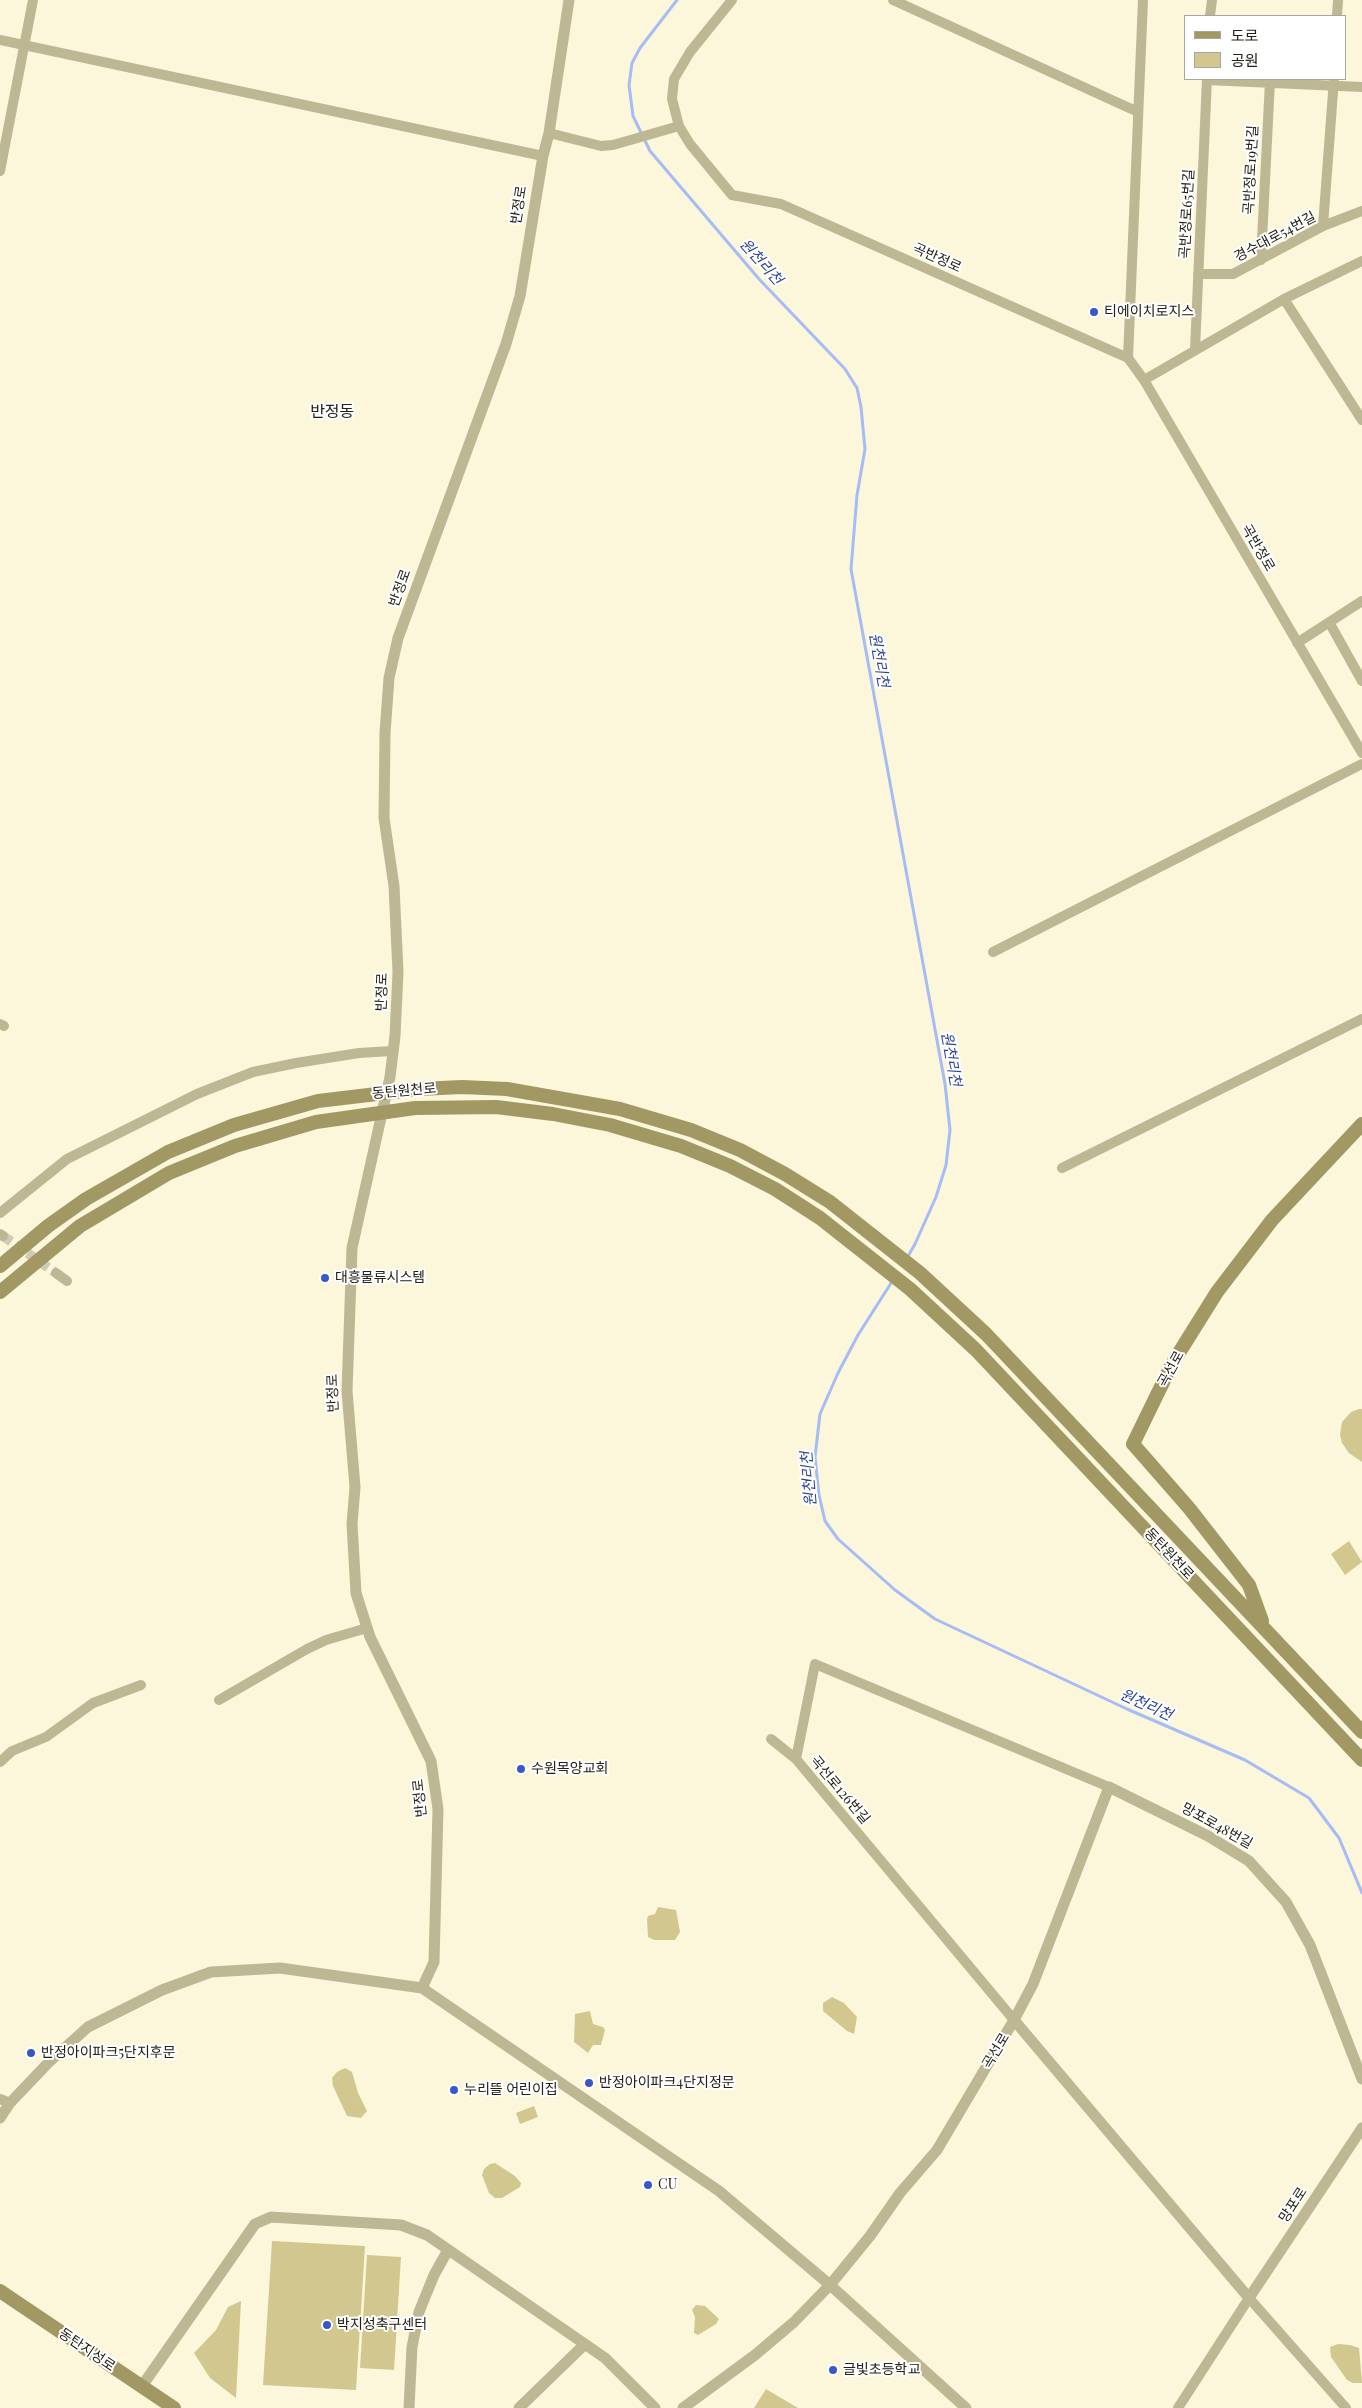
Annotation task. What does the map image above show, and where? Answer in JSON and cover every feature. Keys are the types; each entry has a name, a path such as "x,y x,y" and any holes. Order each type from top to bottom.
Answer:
{"main road":[{"name":"동탄원천로","path":"0,1266 48,1226 86,1199 168,1152 234,1125 318,1102 419,1088 507,1089 620,1109 654,1118 740,1150 785,1174 830,1202 920,1273 986,1334 1362,1732"},
{"name":"동탄원천로","path":"0,1292 80,1226 169,1173 227,1149 271,1134 316,1122 415,1108 496,1107 553,1114 644,1134 730,1166 775,1189 820,1218 910,1289 976,1350 1362,1760"},
{"name":"곡선로","path":"1264,1628 1249,1585 1189,1508 1133,1444 1172,1364 1217,1292 1272,1220 1362,1124"},
{"name":"동탄지성로","path":"0,2292 174,2408"}],"street":[{"path":"0,171 33,0"},
{"name":"반정로","path":"422,1988 434,1962 438,1809 431,1762 366,1628 356,1593 352,1524 354,1487 347,1390 352,1248 388,1086 395,1036 398,972 394,886 384,818 389,678 398,638 506,344 520,296 543,156 549,133 569,0"},
{"path":"549,133 601,146 613,145 679,126 672,99 674,80 690,52 732,0"},
{"path":"893,0 1138,112"},
{"path":"1128,358 1143,0"},
{"path":"1210,15 1212,0"},
{"path":"1337,15 1338,0"},
{"path":"0,40 543,156"},
{"name":"곡반정로65번길","path":"1195,349 1207,80"},
{"path":"1228,80 1334,82 1362,87"},
{"name":"곡반정로19번길","path":"1260,260 1270,82"},
{"path":"1323,226 1334,82"},
{"name":"곡반정로","path":"679,126 690,144 732,195 781,204 1128,358 1144,380 1362,753"},
{"name":"경수대로54번길","path":"1198,274 1233,274 1323,226 1362,210"},
{"path":"1144,380 1284,299 1362,261"},
{"path":"1284,299 1362,420"},
{"path":"1297,643 1362,601"},
{"path":"1329,622 1361,675"},
{"path":"993,952 1362,764"},
{"path":"1062,1168 1362,1019"},
{"path":"0,1213 67,1159 197,1094 253,1072 359,1053 392,1052"},
{"path":"56,1273 67,1281"},
{"path":"219,1700 307,1649 326,1640 366,1628"},
{"name":"곡선로126번길","path":"1014,2020 796,1759 815,1664 1109,1787"},
{"path":"0,1762 12,1751 46,1737 93,1703 142,1685"},
{"path":"772,1739 796,1759"},
{"name":"곡선로","path":"683,2408 755,2356 794,2322 830,2285 870,2236 900,2192 937,2150 1014,2020 1033,1984 1109,1787"},
{"name":"망포로48번길","path":"1109,1787 1208,1836 1249,1861 1286,1902 1310,1945 1362,2078"},
{"path":"0,2118 5,2101 88,2027 162,1990 211,1972 280,1968 422,1988 719,2191 830,2285 966,2408"},
{"path":"1014,2020 1249,2298 1346,2408"},
{"name":"망포로","path":"1249,2298 1362,2128"},
{"path":"142,2386 255,2224 271,2217 401,2225 427,2235 605,2358 654,2408"},
{"path":"410,2408 412,2347 420,2312 434,2275 448,2250"},
{"path":"1178,2408 1249,2298"},
{"path":"520,2408 585,2344"}],"green space":[{"path":"1362,1409 1362,1462 1349,1453 1342,1443 1340,1435 1342,1422 1351,1412"},
{"path":"1349,1541 1362,1562 1345,1575 1331,1554"},
{"path":"658,1907 676,1910 680,1932 675,1940 654,1940 648,1937 648,1916 655,1914"},
{"path":"832,1997 844,2003 857,2017 854,2034 847,2031 823,2011 823,2003"},
{"path":"590,2011 593,2024 603,2027 605,2030 601,2045 593,2045 588,2053 574,2042 575,2014"},
{"path":"345,2068 352,2072 358,2093 367,2111 361,2118 347,2116 333,2086 332,2078 337,2072"},
{"path":"534,2106 538,2117 520,2124 516,2113"},
{"path":"495,2163 515,2176 521,2183 520,2187 502,2198 495,2198 489,2193 482,2175 484,2169 490,2164"},
{"path":"272,2241 365,2246 356,2390 263,2385"},
{"path":"367,2255 401,2257 394,2370 360,2368"},
{"path":"241,2301 236,2398 210,2378 194,2353 216,2330 228,2307"},
{"path":"696,2305 705,2306 719,2319 716,2324 698,2335 694,2333 695,2317 692,2310"},
{"path":"1338,2344 1359,2348 1362,2383 1353,2383 1347,2380 1331,2357 1330,2347"},
{"path":"766,2389 798,2408 754,2408"}],"waterway":[{"name":"원천리천","path":"677,0 640,48 632,63 629,85 633,116 650,151 759,279 845,369 857,388 861,407 865,449 857,495 851,569 945,1084 950,1130 946,1165 936,1197 907,1258"},
{"name":"원천리천","path":"893,1280 858,1335 838,1373 820,1414 815,1457 819,1495 825,1521 838,1539 895,1590 935,1619 1127,1709 1245,1760 1309,1798 1339,1838 1362,1893"}],"tunnel":[{"path":"3,1236 56,1273"}],"place":[{"name":"티에이치로지스","path":"1094,312"},
{"name":"대흥물류시스템","path":"325,1278"},
{"name":"수원목양교회","path":"521,1769"},
{"name":"반정아이파크5단지후문","path":"31,2053"},
{"name":"반정아이파크4단지정문","path":"589,2083"},
{"name":"누리뜰 어린이집","path":"454,2090"},
{"name":"CU","path":"648,2185"},
{"name":"박지성축구센터","path":"327,2325"},
{"name":"글빛초등학교","path":"833,2370"}],"district":[{"name":"반정동","path":"332,412"}]}
